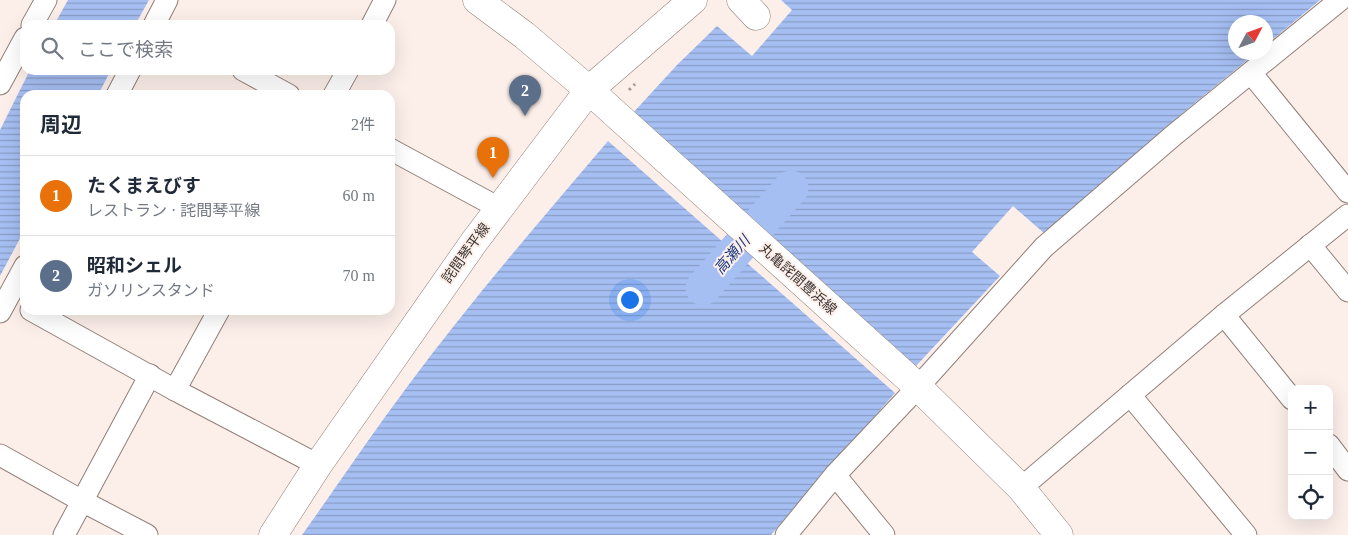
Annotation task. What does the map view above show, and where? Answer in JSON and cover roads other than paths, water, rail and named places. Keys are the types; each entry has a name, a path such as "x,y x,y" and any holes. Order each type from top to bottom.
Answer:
{"main road":[{"name":"丸亀詫間豊浜線","path":"477,0 524,35 589,90 918,387 1021,488 1059,535"},
{"name":"詫間琴平線","path":"273,535 318,465 474,242 589,90 692,0"}],"street":[{"path":"35,20 46,0"},
{"path":"158,20 167,0"},
{"path":"375,20 385,0"},
{"path":"786,535 835,475 918,387 1044,247 1174,135 1340,0"},
{"path":"0,84 20,47"},
{"path":"1251,73 1348,192"},
{"path":"120,90 127,75"},
{"path":"252,75 280,90"},
{"path":"337,90 345,75"},
{"path":"395,153 499,208"},
{"path":"1021,488 1224,315 1348,215"},
{"path":"1310,245 1348,291"},
{"path":"11,305 20,280"},
{"path":"40,315 175,390 318,465"},
{"path":"175,390 216,315"},
{"path":"1224,315 1288,394"},
{"path":"64,535 150,376"},
{"path":"1130,395 1246,535"},
{"path":"1333,450 1348,470"},
{"path":"0,455 147,535"},
{"path":"835,475 884,535"}],"water":[{"path":"68,0 149,0 138,20 57,20"},
{"path":"781,0 1320,0 1273,39 1273,15 1228,15 1228,60 1247,60 1185,111 1045,234 1013,206 972,252 1000,276 916,366 632,114 677,65 717,26 752,56 792,10"},
{"path":"28,75 108,75 101,90 20,90"},
{"path":"20,90 20,238 0,276 0,130"},
{"path":"608,141 895,393 771,535 302,535 380,423 455,324"}],"waterway":[{"name":"高瀬川","path":"703,288 791,188"}],"place":[{"name":"昭和シェル","path":"525,116"},
{"name":"たくまえびす","path":"493,178"}]}
